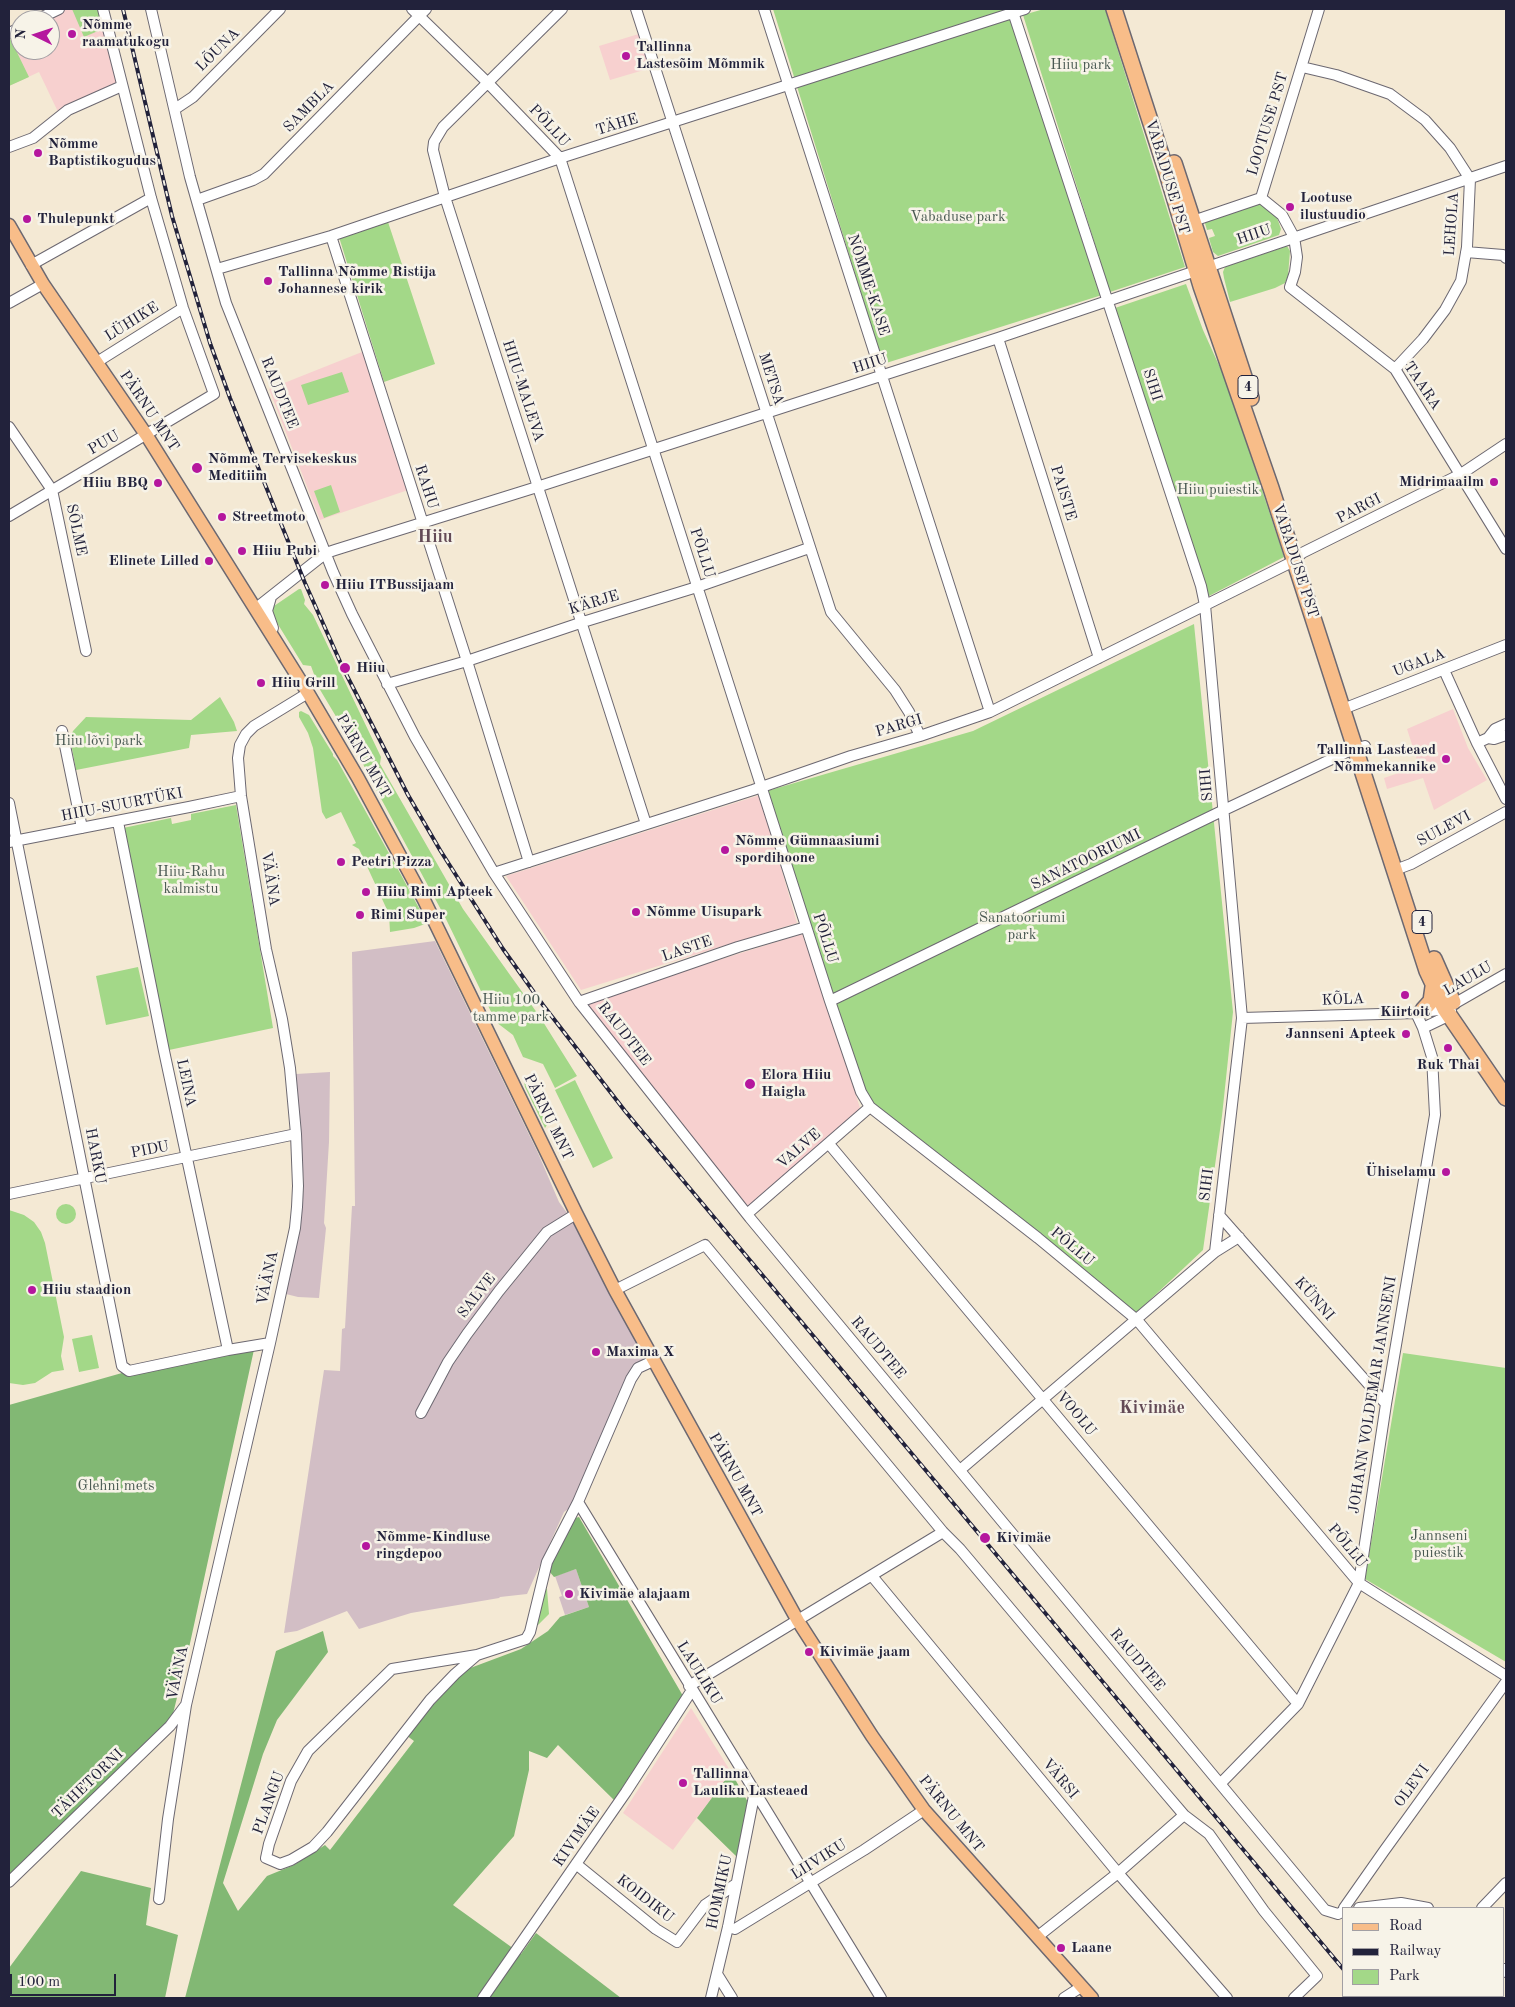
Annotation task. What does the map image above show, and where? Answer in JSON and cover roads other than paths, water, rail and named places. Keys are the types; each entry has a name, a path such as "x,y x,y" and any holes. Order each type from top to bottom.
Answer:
{"highway":[{"name":"VABADUSE PST","path":"1114,9 1166,170 1202,269 1239,393 1298,557 1348,707 1399,868 1433,987 1506,1085"},
{"name":"VABADUSE PST","path":"1124,9 1193,221 1202,269"},
{"name":"VABADUSE PST","path":"1399,868 1438,971 1450,1009 1506,1098"},
{"path":"1420,1012 1431,1000 1433,987"}],"main road":[{"name":"PÄRNU MNT","path":"9,225 43,284 147,436 308,693 362,787 424,900 576,1214 615,1290 798,1621 872,1736 924,1810 1092,1998"}],"street":[{"path":"103,9 151,198 183,308"},
{"name":"RAUDTEE","path":"152,9 175,109 224,298 352,614 442,787 494,873 579,1002 747,1214 1326,1910 1338,1914 1342,1911"},
{"name":"LÕUNA","path":"175,109 193,97 280,9"},
{"name":"HIIU-MALEVA","path":"562,9 443,127 434,142 433,150 445,197 537,487 583,622 646,824"},
{"name":"METSA","path":"636,9 831,612 895,690 909,712 920,736"},
{"name":"NÕMME-KASE","path":"764,9 990,712"},
{"name":"TÄHE","path":"217,269 331,236 560,158 788,86 1013,10 1025,9"},
{"name":"LOOTUSE PST","path":"1294,237 1282,215 1261,198 1319,9"},
{"name":"SIHI","path":"1013,10 1201,586 1205,605 1242,1018 1215,1252"},
{"name":"PÕLLU","path":"419,11 560,158 830,1001 861,1092 870,1107 1038,1238 1136,1320 1359,1583 1506,1676"},
{"name":"SAMBLA","path":"198,200 253,180 264,174 419,11"},
{"name":"LEHOLA","path":"1302,66 1336,75 1390,94 1425,120 1450,148 1470,179 1466,252 1461,281 1446,310 1423,339 1395,369"},
{"path":"9,147 33,138 68,110 122,86"},
{"name":"HIIU","path":"255,609 326,553 422,524 998,338 1506,166"},
{"path":"31,265 151,198"},
{"path":"1193,221 1261,198"},
{"name":"RAHU","path":"331,236 529,862"},
{"name":"TAARA","path":"1294,237 1297,257 1295,272 1290,286 1395,369 1506,549"},
{"path":"1466,252 1503,255 1506,258"},
{"path":"9,303 43,284"},
{"name":"LÜHIKE","path":"96,362 183,308"},
{"name":"PUU","path":"9,516 147,436 214,394 183,308"},
{"name":"PAISTE","path":"998,338 1099,658"},
{"name":"SÕLME","path":"9,427 52,490 86,651"},
{"name":"PARGI","path":"494,873 761,788 851,756 920,736 990,712 1461,474 1506,444"},
{"name":"KÄRJE","path":"387,684 467,662 583,622 697,587 809,548"},
{"path":"271,597 266,610 275,641"},
{"name":"UGALA","path":"1348,707 1506,645"},
{"path":"1444,670 1506,799"},
{"name":"VÄÄNA","path":"159,1899 168,1819 186,1705 270,1343 294,1228 298,1186 296,1134 287,1044 266,949 241,796 238,758 240,745 246,734 260,722 308,693"},
{"path":"1478,743 1506,724"},
{"path":"62,731 82,828"},
{"path":"1488,738 1494,739 1506,735"},
{"name":"SANATOORIUMI","path":"830,1001 1224,810 1361,747"},
{"name":"HIIU-SUURTÜKI","path":"13,842 241,796"},
{"name":"HARKU","path":"9,803 13,842 122,1366 129,1371 270,1343"},
{"name":"SULEVI","path":"1399,868 1506,812"},
{"name":"LEINA","path":"118,822 186,1158 228,1350"},
{"name":"LASTE","path":"579,1002 738,947 806,927"},
{"name":"LAULU","path":"1450,1009 1506,974"},
{"path":"1424,1028 1450,1009"},
{"name":"KÕLA","path":"1242,1018 1420,1012 1450,1009"},
{"name":"JOHANN VOLDEMAR JANNSENI","path":"1222,1783 1298,1704 1359,1583 1386,1404 1435,1116 1433,1066 1420,1012"},
{"name":"VALVE","path":"747,1214 870,1107"},
{"name":"PIDU","path":"9,1194 296,1134"},
{"name":"VOOLU","path":"829,1144 1298,1704"},
{"name":"SALVE","path":"421,1414 448,1362 496,1294 547,1232 576,1214"},
{"name":"KÜNNI","path":"1219,1215 1386,1404"},
{"path":"960,1470 1215,1252 1239,1237"},
{"path":"615,1290 705,1245 943,1532 960,1549 1184,1815 1209,1834 1264,1911 1317,1976 1294,1998"},
{"path":"578,1502 631,1379 638,1368 653,1361"},
{"name":"PLANGU","path":"476,1655 430,1700 327,1832 313,1846 291,1860 280,1864 266,1858 291,1781 308,1751 392,1669 476,1655 526,1639 530,1632 547,1562 578,1502"},
{"name":"LAULIKU","path":"578,1502 881,1998"},
{"name":"KIVIMÄE","path":"483,1998 629,1788 691,1688 943,1532"},
{"name":"VÄRSI","path":"872,1576 1118,1873 1227,1998"},
{"name":"OLEVI","path":"1346,1907 1384,1851 1506,1682"},
{"name":"TÄHETORNI","path":"9,1882 170,1726 186,1705"},
{"name":"HOMMIKU","path":"711,1998 728,1927 755,1792"},
{"name":"LIIVIKU","path":"728,1927 735,1929 811,1883 924,1810"},
{"path":"1037,1937 1118,1873 1184,1815"},
{"name":"KOIDIKU","path":"576,1864 656,1929 677,1942 706,1905 736,1884"},
{"path":"1483,1907 1506,1884"},
{"path":"1367,1907 1401,1903 1423,1907"},
{"path":"717,1974 732,1998"},
{"path":"1064,1998 1081,1987"}],"railway":[{"path":"123,9 172,216 210,343 230,398 305,583 342,666 408,795 440,850 503,949 543,1005 625,1111 1342,1968"}],"place":[{"name":"Nõmme raamatukogu","path":"72,34"},
{"name":"Tallinna Lastesõim Mõmmik","path":"626,56"},
{"name":"Nõmme Baptistikogudus","path":"38,153"},
{"name":"Lootuse ilustuudio","path":"1290,207"},
{"name":"Thulepunkt","path":"27,219"},
{"name":"Tallinna Nõmme Ristija Johannese kirik","path":"268,281"},
{"name":"Nõmme Tervisekeskus Meditiim","path":"197,468"},
{"name":"Midrimaailm","path":"1494,482"},
{"name":"Hiiu BBQ","path":"158,483"},
{"name":"Streetmoto","path":"222,517"},
{"name":"Hiiu Pubi","path":"242,551"},
{"name":"Elinete Lilled","path":"209,561"},
{"name":"Hiiu ITBussijaam","path":"325,585"},
{"name":"Hiiu","path":"345,668"},
{"name":"Hiiu Grill","path":"261,683"},
{"name":"Tallinna Lasteaed Nõmmekannike","path":"1446,759"},
{"name":"Nõmme Gümnaasiumi spordihoone","path":"725,850"},
{"name":"Peetri Pizza","path":"341,862"},
{"name":"Hiiu Rimi Apteek","path":"366,892"},
{"name":"Nõmme Uisupark","path":"636,912"},
{"name":"Rimi Super","path":"360,915"},
{"name":"Kiirtoit","path":"1405,995"},
{"name":"Jannseni Apteek","path":"1406,1034"},
{"name":"Ruk Thai","path":"1448,1048"},
{"name":"Elora Hiiu Haigla","path":"750,1084"},
{"name":"Ühiselamu","path":"1446,1172"},
{"name":"Hiiu staadion","path":"32,1290"},
{"name":"Maxima X","path":"596,1352"},
{"name":"Kivimäe","path":"985,1538"},
{"name":"Nõmme-Kindluse ringdepoo","path":"366,1546"},
{"name":"Kivimäe alajaam","path":"569,1594"},
{"name":"Kivimäe jaam","path":"809,1652"},
{"name":"Tallinna Lauliku Lasteaed","path":"683,1783"},
{"name":"Laane","path":"1061,1948"}],"district":[{"name":"Hiiu","path":"435,537"},
{"name":"Kivimäe","path":"1152,1408"}],"park label":[{"name":"Hiiu park","path":"1081,65"},
{"name":"Vabaduse park","path":"958,217"},
{"name":"Hiiu puiestik","path":"1218,490"},
{"name":"Hiiu lõvi park","path":"99,741"},
{"name":"Hiiu-Rahu kalmistu","path":"191,880"},
{"name":"Sanatooriumi park","path":"1022,926"},
{"name":"Hiiu 100 tamme park","path":"511,1008"},
{"name":"Glehni mets","path":"116,1486"},
{"name":"Jannseni puiestik","path":"1439,1544"}]}
